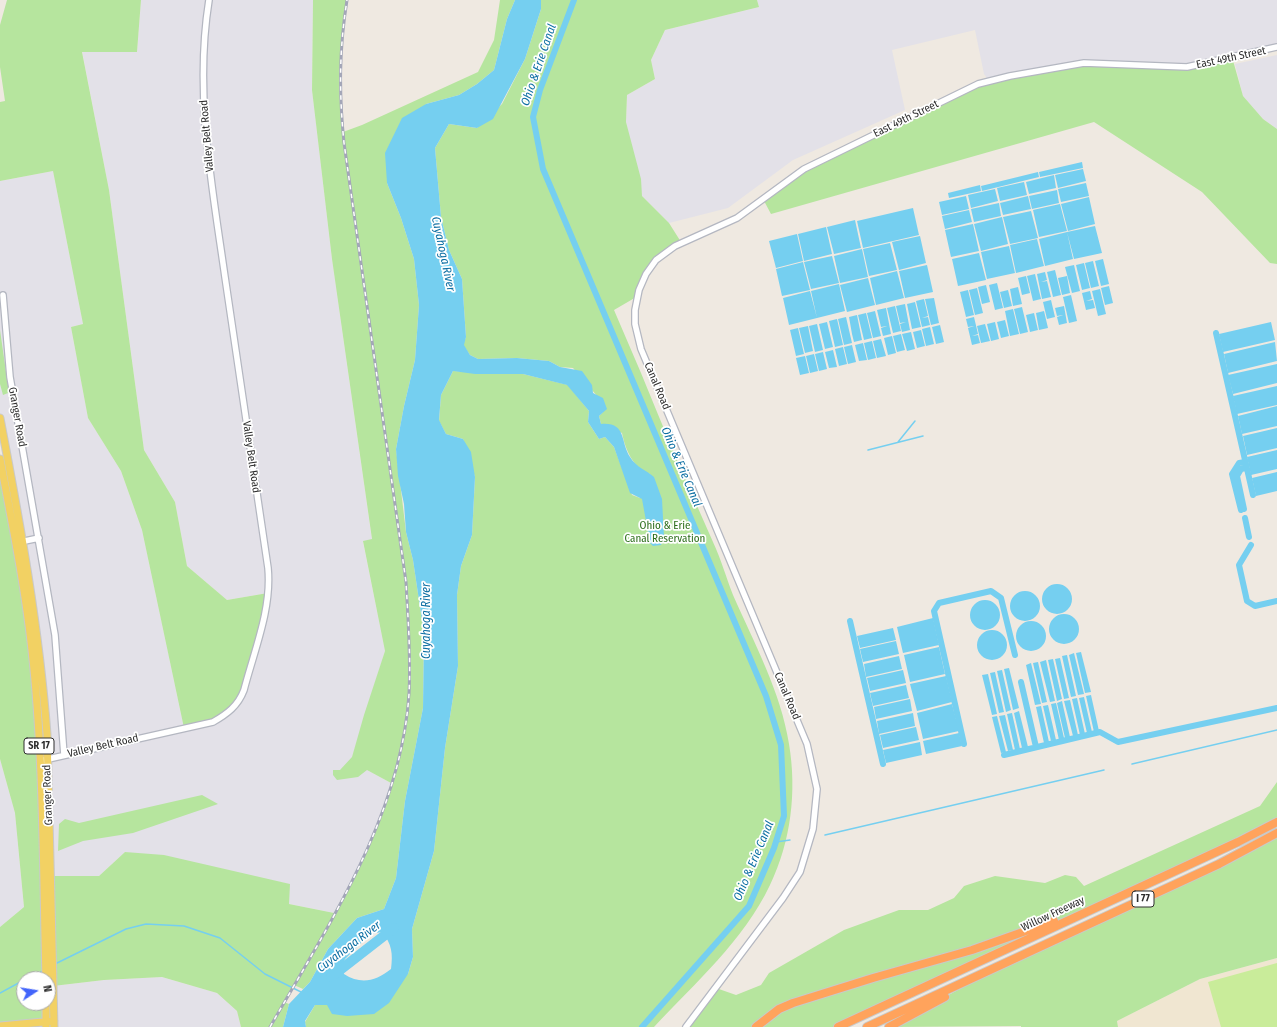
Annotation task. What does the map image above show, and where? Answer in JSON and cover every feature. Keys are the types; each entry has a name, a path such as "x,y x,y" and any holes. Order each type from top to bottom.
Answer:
{"highway":[{"name":"Willow Freeway","path":"838,1027 1100,904 1238,842 1277,822"},
{"name":"I 77","path":"867,1027 1219,864 1277,833"},
{"path":"756,1027 779,1009 793,1003 873,978 972,950 1100,904"},
{"path":"889,1027 1008,963"}],"main road":[{"name":"Granger Road","path":"0,418 41,666 48,920 45,950 46,971"},
{"name":"Granger Road","path":"0,459 20,542"},
{"name":"Granger Road","path":"48,920 52,946 54,1024"},
{"path":"46,1011 46,1024"},
{"path":"0,1026 54,1024"}],"street":[{"name":"Valley Belt Road","path":"44,760 213,722 226,715 240,700 244,690 267,604 269,585 268,568 209,165 203,82 205,28 209,0"},
{"name":"East 49th Street","path":"641,349 635,324 635,310 639,290 646,274 656,260 675,246 737,218 804,169 978,84 1010,76 1084,64 1187,67 1277,47"},
{"name":"Granger Road","path":"3,295 10,377 55,635 64,755"},
{"name":"Canal Road","path":"641,349 807,744 817,789 814,829 800,872 783,898 686,1027"},
{"path":"20,542 39,538"}],"shaded area":[{"path":"141,0 313,0 312,90 332,259 372,540 363,542 385,651 351,761 391,783 386,803 363,859 334,913 289,904 289,884 125,852 99,876 51,876 44,693 0,418 0,181 53,171 83,324 71,327 88,418 121,471 142,530 184,728 268,593 227,600 187,566 175,502 144,450 109,190 82,51 137,52"},
{"path":"757,0 1277,0 1277,47 1187,67 989,81 984,74 975,30 892,50 905,110 793,160 728,208 669,223 642,196 626,122 627,95 655,79 651,60 665,30 759,7"},
{"path":"1277,55 1277,129 1263,119 1243,96 1235,64"},
{"path":"0,759 15,813 24,907 0,927"},
{"path":"1277,958 1277,1027 1118,1027 1117,1021 1200,979"},
{"path":"162,977 217,993 237,1011 241,1027 0,1027 54,1021 54,1011 56,1011 56,986 104,980"}],"green space":[{"path":"7,0 141,0 137,52 82,52 109,190 144,450 175,502 187,566 227,600 268,593 241,700 213,722 184,728 142,530 121,471 88,418 71,327 83,324 53,171 0,181 0,102 5,101 0,67 0,25"},
{"path":"313,0 347,0 342,33 339,83 343,132 362,125 478,72 494,40 500,0 515,0 507,19 494,70 477,84 459,95 426,104 387,183 401,218 414,259 419,305 415,360 396,449 406,532 413,560 424,634 423,708 405,801 396,878 384,909 357,918 328,949 310,982 303,989 294,985 284,1002 289,1004 283,1027 241,1027 237,1011 217,993 162,977 104,980 56,986 56,971 16,971 16,1011 46,1011 46,1022 0,1026 0,927 24,907 15,813 0,759 0,459 21,572 51,876 99,876 125,852 164,855 290,884 289,904 334,913 367,850 386,800 391,783 367,770 358,777 337,780 333,775 333,770 340,770 352,757 385,651 363,541 372,539 332,259 312,90"},
{"name":"Ohio & Erie Canal Reservation","path":"541,0 757,0 759,7 665,30 651,60 655,79 627,95 626,122 641,179 642,196 669,223 681,242 656,260 638,296 614,310 676,458 716,548 733,595 766,668 780,706 789,744 792,780 792,798 787,834 783,851 770,885 747,924 718,960 654,1027 306,1027 305,1022 315,1005 327,1005 408,974 413,957 412,929 434,851 445,748 458,666 457,595 461,566 472,535 475,477 463,439 446,434 439,421 441,395 453,371 523,374 568,385 589,411 588,422 599,439 605,437 614,447 632,495 640,498 657,489 650,474 639,468 634,463 625,445 622,433 601,424 599,416 603,412 598,397 573,368 560,367 549,361 517,358 478,359 470,355 463,345 466,337 462,279 449,250 441,217 435,148 449,124 477,128 502,104 525,59 541,9"},
{"path":"1232,57 1243,96 1263,119 1277,129 1277,264 1270,263 1202,192 1094,122 771,214 763,199 804,169 978,84 1084,63 1187,67"},
{"path":"0,330 8,386 8,393 3,395 0,384"},
{"path":"1277,782 1277,822 838,1027 687,1027 716,988 736,995 761,985 769,973 844,930 899,910 928,910 954,898 964,886 995,876 1045,883 1065,875 1076,877 1084,886 1260,806"},
{"path":"202,795 218,804 133,833 83,841 58,851 59,824 65,819 79,823"},
{"path":"1277,833 1277,958 1200,979 1117,1021 1118,1027 889,1027 1008,963"},
{"path":"1277,963 1277,1027 1221,1027 1208,982"}],"water":[{"path":"515,0 541,0 541,9 525,59 493,119 477,128 449,124 435,148 441,217 449,250 462,279 466,337 464,345 470,355 478,359 517,358 549,361 560,367 582,371 592,385 593,393 603,398 607,409 599,416 601,424 615,426 619,430 632,460 654,477 662,499 664,537 661,545 653,546 650,543 642,499 630,493 614,447 605,437 599,439 588,422 589,411 567,385 523,374 475,374 453,371 441,395 439,420 446,434 463,439 471,452 475,477 472,535 461,566 457,595 458,666 445,748 434,851 412,929 413,957 408,974 389,1003 374,1014 347,1016 332,1014 327,1005 315,1005 305,1021 306,1027 283,1027 289,1004 310,982 328,949 357,918 384,909 396,878 405,801 423,708 424,634 413,560 406,532 404,504 398,476 396,449 415,360 419,305 414,259 401,218 387,183 385,153 402,118 426,104 459,95 477,84 494,70 507,19","holes":["382,932 391,949 391,969 374,979 368,980 356,980 344,974 342,967 345,959 370,934"]},
{"path":"1082,162 1083,168 1040,177 1039,172"},
{"path":"1083,169 1086,181 1058,188 1055,175"},
{"path":"1038,172 1039,177 982,191 981,186"},
{"path":"1054,175 1056,188 1029,194 1026,182"},
{"path":"1024,182 1027,195 1000,201 997,188"},
{"path":"1086,183 1089,196 1061,202 1058,189"},
{"path":"980,185 981,191 949,198 948,193"},
{"path":"995,189 998,201 971,208 968,195"},
{"path":"1057,190 1059,203 1032,209 1029,196"},
{"path":"966,196 969,209 942,215 939,202"},
{"path":"1028,196 1031,209 1003,215 1000,203"},
{"path":"1089,197 1095,224 1068,231 1061,204"},
{"path":"999,203 1001,216 974,222 971,209"},
{"path":"1060,204 1067,231 1039,237 1033,210"},
{"path":"913,208 919,235 863,248 857,221"},
{"path":"969,210 972,222 945,229 942,216"},
{"path":"1031,211 1038,238 1010,244 1003,217"},
{"path":"1002,217 1008,244 981,251 974,224"},
{"path":"855,220 861,248 834,254 827,227"},
{"path":"973,224 979,251 951,257 945,230"},
{"path":"1095,226 1102,253 1074,259 1067,232"},
{"path":"826,227 832,254 804,261 798,234"},
{"path":"1067,232 1073,259 1045,266 1039,239"},
{"path":"797,234 803,261 776,268 769,241"},
{"path":"920,236 926,263 899,270 892,242"},
{"path":"1037,239 1044,266 1016,273 1010,245"},
{"path":"890,243 897,270 869,276 863,249"},
{"path":"1009,246 1015,273 987,279 981,252"},
{"path":"862,249 868,277 840,283 834,256"},
{"path":"979,253 986,280 958,286 952,259"},
{"path":"832,256 839,283 811,289 804,262"},
{"path":"1103,259 1109,284 1101,286 1095,261"},
{"path":"1093,261 1099,286 1091,288 1085,263"},
{"path":"803,262 810,290 782,296 776,269"},
{"path":"1084,263 1090,288 1082,290 1076,265"},
{"path":"927,265 933,292 905,298 899,271"},
{"path":"1074,265 1080,291 1072,293 1065,267"},
{"path":"1055,270 1061,295 1053,297 1047,272"},
{"path":"897,271 904,298 876,305 870,278"},
{"path":"1045,272 1047,280 1041,282 1047,281 1051,297 1042,299 1037,274"},
{"path":"1035,274 1041,299 1033,301 1027,276"},
{"path":"1026,276 1030,293 1022,295 1018,278"},
{"path":"1067,276 1070,293 1062,295 1058,278"},
{"path":"868,278 875,305 847,312 840,285"},
{"path":"997,283 1003,308 995,310 989,285"},
{"path":"839,284 845,311 817,318 811,291"},
{"path":"986,285 990,302 982,304 978,287"},
{"path":"1109,286 1113,303 1105,305 1101,288"},
{"path":"1018,287 1022,304 1013,306 1010,289"},
{"path":"977,288 983,313 975,315 969,290"},
{"path":"1100,289 1106,314 1098,316 1092,291"},
{"path":"968,290 974,315 966,317 960,292"},
{"path":"1008,290 1012,306 1004,308 1000,292"},
{"path":"810,291 817,318 789,325 783,298"},
{"path":"1090,291 1092,299 1086,301 1093,300 1095,308 1086,310 1082,293"},
{"path":"1071,295 1077,321 1069,323 1063,297"},
{"path":"934,298 939,323 931,325 925,299"},
{"path":"924,299 928,316 922,318 928,317 930,325 922,327 916,301"},
{"path":"1051,300 1055,317 1047,319 1043,302"},
{"path":"915,302 921,327 912,329 907,304"},
{"path":"905,304 910,330 902,332 900,324 906,322 900,323 896,306"},
{"path":"895,306 901,331 893,333 887,308"},
{"path":"1064,306 1067,323 1059,325 1057,317 1063,315 1057,316 1055,308"},
{"path":"1022,307 1028,332 1020,334 1014,309"},
{"path":"886,308 891,334 883,336 881,328 887,326 881,327 877,310"},
{"path":"1013,309 1019,334 1010,336 1005,311"},
{"path":"875,311 881,336 873,338 867,313"},
{"path":"1044,311 1048,328 1039,330 1036,313"},
{"path":"866,313 872,338 864,340 858,315"},
{"path":"1034,313 1038,330 1030,332 1026,315"},
{"path":"857,315 862,340 854,342 849,317"},
{"path":"846,317 852,343 844,345 838,319"},
{"path":"974,317 978,334 972,336 978,335 980,343 972,345 968,328 974,326 968,327 966,319"},
{"path":"837,319 843,345 835,347 829,321"},
{"path":"1005,320 1009,336 1001,338 997,322"},
{"path":"827,322 833,347 825,349 819,324"},
{"path":"995,322 999,339 991,341 987,324"},
{"path":"1271,322 1275,340 1223,352 1219,334"},
{"path":"817,324 823,350 815,352 809,326"},
{"path":"985,324 990,341 981,343 977,326"},
{"path":"940,325 944,342 936,344 932,327"},
{"path":"808,326 813,351 805,353 799,328"},
{"path":"930,327 934,344 926,346 922,329"},
{"path":"798,328 804,354 796,356 790,330"},
{"path":"921,330 925,346 917,348 913,332"},
{"path":"911,332 915,349 907,351 902,334"},
{"path":"901,334 905,350 897,352 893,336"},
{"path":"892,336 896,353 888,355 884,338"},
{"path":"881,339 886,356 877,358 873,341"},
{"path":"872,341 876,358 868,360 864,343"},
{"path":"1275,342 1277,361 1228,373 1224,354"},
{"path":"863,343 867,360 859,361 855,345"},
{"path":"852,345 856,362 848,364 844,347"},
{"path":"843,347 847,364 839,366 835,349"},
{"path":"833,350 837,367 829,368 825,352"},
{"path":"823,352 827,369 819,371 815,354"},
{"path":"814,354 818,371 810,373 806,356"},
{"path":"805,356 809,373 800,375 796,358"},
{"path":"1277,364 1277,383 1233,394 1228,375"},
{"path":"1277,386 1277,405 1237,414 1233,396"},
{"path":"1277,406 1277,426 1242,434 1238,416"},
{"path":"1277,428 1277,448 1247,455 1243,436"},
{"path":"1277,450 1277,469 1251,475 1247,457"},
{"path":"1277,472 1277,491 1256,496 1252,478"},
{"path":"1057,584 1068,588 1072,599 1068,610 1057,614 1046,610 1042,599 1046,588"},
{"path":"1025,591 1036,595 1040,606 1036,617 1025,621 1014,617 1010,606 1014,595"},
{"path":"985,600 996,604 1000,615 996,626 985,630 974,626 970,615 974,604"},
{"path":"1064,614 1075,618 1079,629 1075,640 1064,644 1053,640 1049,629 1053,618"},
{"path":"933,618 939,645 903,653 897,627"},
{"path":"1031,621 1042,625 1046,636 1042,647 1031,651 1020,647 1016,636 1020,625"},
{"path":"893,628 896,640 860,648 857,636"},
{"path":"992,630 1003,634 1007,645 1003,656 992,660 981,656 977,645 981,634"},
{"path":"896,641 899,654 863,662 860,649"},
{"path":"939,647 945,674 910,682 904,655"},
{"path":"1081,652 1091,692 1085,693 1076,653"},
{"path":"1074,653 1084,694 1078,695 1069,655"},
{"path":"1067,655 1076,696 1071,697 1062,656"},
{"path":"899,656 902,669 866,677 864,664"},
{"path":"1060,658 1069,698 1064,699 1055,659"},
{"path":"1053,659 1062,699 1057,701 1048,660"},
{"path":"1046,660 1055,701 1050,702 1040,662"},
{"path":"1038,662 1047,702 1042,703 1033,663"},
{"path":"1031,663 1041,704 1035,705 1026,665"},
{"path":"1009,668 1019,708 1013,710 1004,669"},
{"path":"903,670 906,683 870,691 867,678"},
{"path":"1002,670 1011,710 1006,712 997,671"},
{"path":"995,672 1004,712 999,713 990,673"},
{"path":"988,674 997,714 992,715 982,675"},
{"path":"946,676 952,702 917,711 910,684"},
{"path":"906,685 909,698 873,706 870,693"},
{"path":"1091,695 1099,731 1094,732 1086,696"},
{"path":"1084,697 1092,732 1087,733 1079,698"},
{"path":"1077,698 1085,734 1080,735 1072,699"},
{"path":"910,699 912,711 876,719 874,707"},
{"path":"1070,700 1078,735 1073,736 1064,701"},
{"path":"1062,701 1070,737 1065,738 1057,703"},
{"path":"1056,703 1064,738 1059,740 1051,704"},
{"path":"952,704 959,731 923,739 917,713"},
{"path":"1048,705 1056,740 1051,741 1043,706"},
{"path":"1041,706 1049,742 1044,743 1036,707"},
{"path":"1019,711 1028,747 1022,748 1014,713"},
{"path":"913,713 915,726 879,734 877,721"},
{"path":"1012,713 1020,749 1015,750 1007,714"},
{"path":"1005,715 1013,750 1008,751 999,716"},
{"path":"997,716 1006,752 1001,753 992,717"},
{"path":"916,727 919,740 883,748 880,735"},
{"path":"959,733 962,746 926,754 923,741"},
{"path":"920,742 922,755 886,763 883,750"}],"waterway":[{"name":"Ohio & Erie Canal","path":"574,0 540,90 533,117 543,169 766,696 781,745 784,816 774,848 749,906 642,1027"},
{"path":"1216,333 1253,495"},
{"path":"898,442 915,421"},
{"path":"868,450 923,436"},
{"path":"1241,510 1232,474 1239,463 1245,462"},
{"path":"1244,509 1237,476 1241,469 1246,468"},
{"path":"1245,518 1249,537"},
{"path":"1251,545 1239,565 1247,601 1255,606 1277,601"},
{"path":"964,744 934,611 939,603 991,591 1001,598 1015,655"},
{"path":"850,621 883,764"},
{"path":"1021,682 1036,747"},
{"path":"1004,755 1100,732 1118,742 1277,708"},
{"path":"1132,764 1277,730"},
{"path":"825,835 1104,770"},
{"path":"776,842 790,840"},
{"path":"55,964 126,929 146,924 184,926 220,938 265,974 301,992"},
{"name":"Cuyahoga River","path":"331,977 394,928"},
{"path":"0,993 16,984"}],"railway":[{"path":"270,1027 338,909 359,868 377,826 392,783 403,739 409,694 410,680 406,582 344,143 341,107 341,54 347,0"}]}
